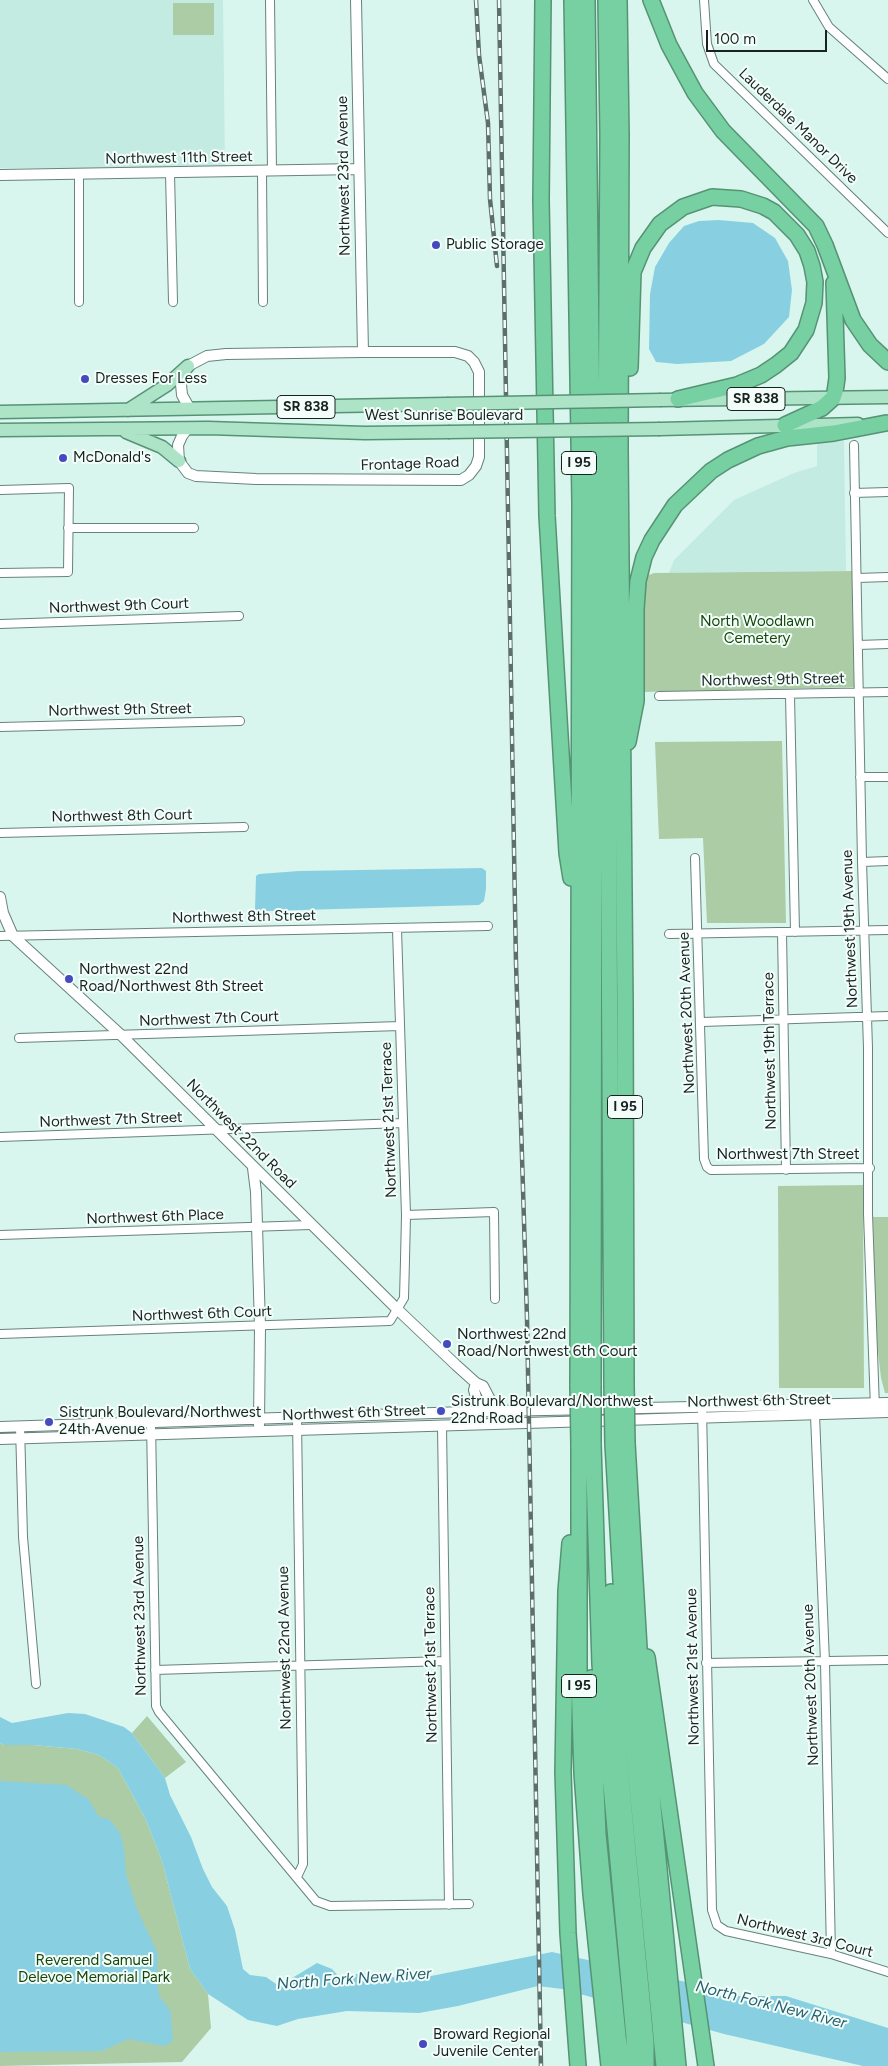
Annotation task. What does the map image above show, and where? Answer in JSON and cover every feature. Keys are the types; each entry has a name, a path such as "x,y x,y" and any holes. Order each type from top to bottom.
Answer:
{"highway":[{"path":"543,0 541,145 549,542 564,772 567,853 578,927"},
{"name":"I 95","path":"572,0 580,513 578,927 586,1444 580,1711 584,1803 608,2006 609,2066"},
{"path":"585,1385 594,607 587,0"},
{"path":"606,0 608,126 606,460 619,1385"},
{"name":"I 95","path":"619,0 621,126 620,448 625,995 619,1385 620,1443 677,2060"},
{"path":"651,0 669,45 695,93 723,131 809,218 821,236 858,329 870,346 888,362"},
{"path":"620,448 630,380 632,280 642,248 667,218 692,203 722,197 741,199 763,206 791,227 803,243 810,258 814,274 814,298 806,330 790,353 761,375 738,385 678,399"},
{"path":"785,425 815,413 833,398 837,378 832,264"},
{"path":"622,776 636,701 636,609 638,581 648,548 669,512 681,497 711,471 728,460 758,446 787,438 834,433 887,423"},
{"path":"620,1443 614,1472 610,1523 614,1673 630,1931 634,2066"},
{"path":"586,1444 600,1664 630,1931 646,2042 646,2066"},
{"path":"578,2066 565,1865 563,1709 566,1591 586,1444"},
{"path":"614,1472 626,1673 664,2066"},
{"path":"635,1593 653,1687 664,1787 706,2065"},
{"path":"608,2006 621,2066"}],"main road":[{"path":"127,410 152,396 188,366"},
{"name":"West Sunrise Boulevard","path":"0,412 545,401 888,397"},
{"name":"West Sunrise Boulevard","path":"0,430 188,428 365,433 546,432 887,423"},
{"path":"116,429 151,442 179,461"}],"street":[{"path":"263,302 270,0"},
{"name":"Northwest 23rd Avenue","path":"356,0 363,352"},
{"name":"Lauderdale Manor Drive","path":"704,0 707,44 714,64 888,233"},
{"path":"814,0 829,27 887,76"},
{"name":"Northwest 11th Street","path":"0,175 359,169"},
{"path":"170,172 173,302"},
{"path":"78,174 79,302"},
{"name":"Frontage Road","path":"179,461 188,473 211,478 370,481 461,480 470,475 476,466 478,457 478,372 474,362 468,356 455,352 215,355 198,360 188,366"},
{"path":"188,366 181,389 183,398 190,409"},
{"path":"179,461 178,445 188,428"},
{"name":"Northwest 19th Avenue","path":"854,445 870,1168 868,1214 875,1408"},
{"path":"0,490 69,488 68,572 0,573"},
{"path":"854,493 888,492"},
{"path":"68,528 194,528"},
{"path":"857,578 888,577"},
{"name":"Northwest 9th Court","path":"0,624 239,616"},
{"path":"858,645 888,644"},
{"name":"Northwest 9th Street","path":"658,696 888,692"},
{"path":"790,695 795,932"},
{"name":"Northwest 9th Street","path":"0,727 240,721"},
{"path":"860,777 888,777"},
{"name":"Northwest 8th Court","path":"0,833 244,827"},
{"name":"Northwest 20th Avenue","path":"695,858 702,1022 704,1159 707,1167"},
{"path":"862,862 888,861"},
{"name":"Northwest 22nd Road","path":"0,897 3,913 13,936 122,1036 398,1310 476,1383 483,1386 496,1411"},
{"name":"Northwest 8th Street","path":"0,936 488,926"},
{"name":"Northwest 21st Terrace","path":"397,929 406,1215 404,1298 398,1310"},
{"path":"669,934 888,930"},
{"name":"Northwest 19th Terrace","path":"782,932 786,1170"},
{"path":"702,1022 888,1016"},
{"name":"Northwest 7th Court","path":"19,1038 400,1026"},
{"name":"Northwest 7th Street","path":"0,1137 403,1123"},
{"name":"Northwest 7th Street","path":"707,1167 711,1170 870,1168"},
{"path":"253,1168 256,1192 260,1326 260,1431"},
{"path":"256,1192 265,1179"},
{"path":"406,1215 494,1212 495,1299"},
{"name":"Northwest 6th Place","path":"0,1235 311,1225"},
{"name":"Northwest 6th Court","path":"0,1334 390,1321 398,1310"},
{"path":"476,1383 474,1390 480,1411"},
{"name":"Northwest 6th Street","path":"0,1427 480,1411 702,1412 816,1415 875,1408 888,1403"},
{"name":"Northwest 6th Street","path":"0,1439 442,1426 702,1412 875,1408 888,1412"},
{"name":"Northwest 21st Avenue","path":"702,1412 712,1910 717,1925"},
{"name":"Northwest 20th Avenue","path":"816,1415 825,1662 831,1954"},
{"name":"Northwest 22nd Avenue","path":"297,1418 303,1864 297,1877"},
{"name":"Northwest 23rd Avenue","path":"151,1422 155,1670 156,1706 159,1712 316,1901 330,1906 469,1904"},
{"path":"20,1426 23,1537 36,1684"},
{"name":"Northwest 21st Terrace","path":"442,1426 449,1904"},
{"path":"155,1670 445,1660"},
{"path":"706,1663 888,1660"},
{"name":"Northwest 3rd Court","path":"717,1925 726,1931 831,1954 888,1972"}],"shaded area":[{"path":"0,0 223,0 225,168 0,168"},
{"path":"844,441 846,571 669,573 674,560 734,500 794,473 817,466 817,443"}],"green space":[{"path":"173,3 214,3 214,35 173,35"},
{"name":"North Woodlawn Cemetery","path":"852,571 854,687 643,692 646,576 654,573"},
{"path":"782,741 786,923 707,923 703,838 659,839 655,742"},
{"path":"863,1185 864,1388 779,1388 778,1186"},
{"path":"873,1217 888,1217 888,1393 885,1393 881,1378 876,1334"},
{"path":"147,1716 186,1762 165,1778 132,1733"},
{"name":"Reverend Samuel Delevoe Memorial Park","path":"0,1743 4,1745 33,1745 77,1749 99,1755 118,1768 146,1820 162,1861 190,1969 208,1994 211,2028 182,2062 0,2066"}],"water":[{"path":"719,220 753,223 775,238 788,261 792,290 789,317 764,344 731,361 677,364 656,362 649,349 650,294 655,267 669,243 684,226 699,221"},
{"path":"482,868 486,871 486,889 484,901 479,905 266,911 257,911 255,909 256,876 259,874 299,871"},
{"name":"North Fork New River","path":"68,1713 85,1714 124,1727 132,1733 165,1778 170,1795 191,1837 203,1869 212,1887 227,1906 235,1930 243,1969 250,1975 266,1977 279,1986 317,1963 332,1969 341,1979 356,1974 379,1973 406,1981 552,1952 686,1982 721,1996 786,1996 888,2028 888,2066 863,2066 724,2034 562,1989 538,1986 458,2006 419,2013 347,2011 298,2019 277,2026 248,2020 208,1994 190,1969 162,1861 146,1820 118,1768 99,1755 77,1749 33,1745 4,1745 0,1743 0,1717 12,1723"},
{"name":"Reverend Samuel Delevoe Memorial Park","path":"0,1781 66,1785 88,1799 99,1817 109,1819 120,1833 124,1848 126,1874 137,1909 158,1954 157,1977 159,1996 170,2010 173,2041 164,2046 128,2039 102,2051 0,2052"}],"railway":[{"path":"476,0 479,55 488,123 490,199 497,266"},
{"path":"499,0 516,963 527,1318 541,2066"}],"place":[{"name":"Public Storage","path":"436,245"},
{"name":"Dresses For Less","path":"85,379"},
{"name":"McDonald's","path":"63,458"},
{"name":"Northwest 22nd Road/Northwest 8th Street","path":"69,979"},
{"name":"Northwest 22nd Road/Northwest 6th Court","path":"447,1344"},
{"name":"Sistrunk Boulevard/Northwest 22nd Road","path":"441,1411"},
{"name":"Sistrunk Boulevard/Northwest 24th Avenue","path":"49,1422"},
{"name":"Broward Regional Juvenile Center","path":"423,2044"}]}
